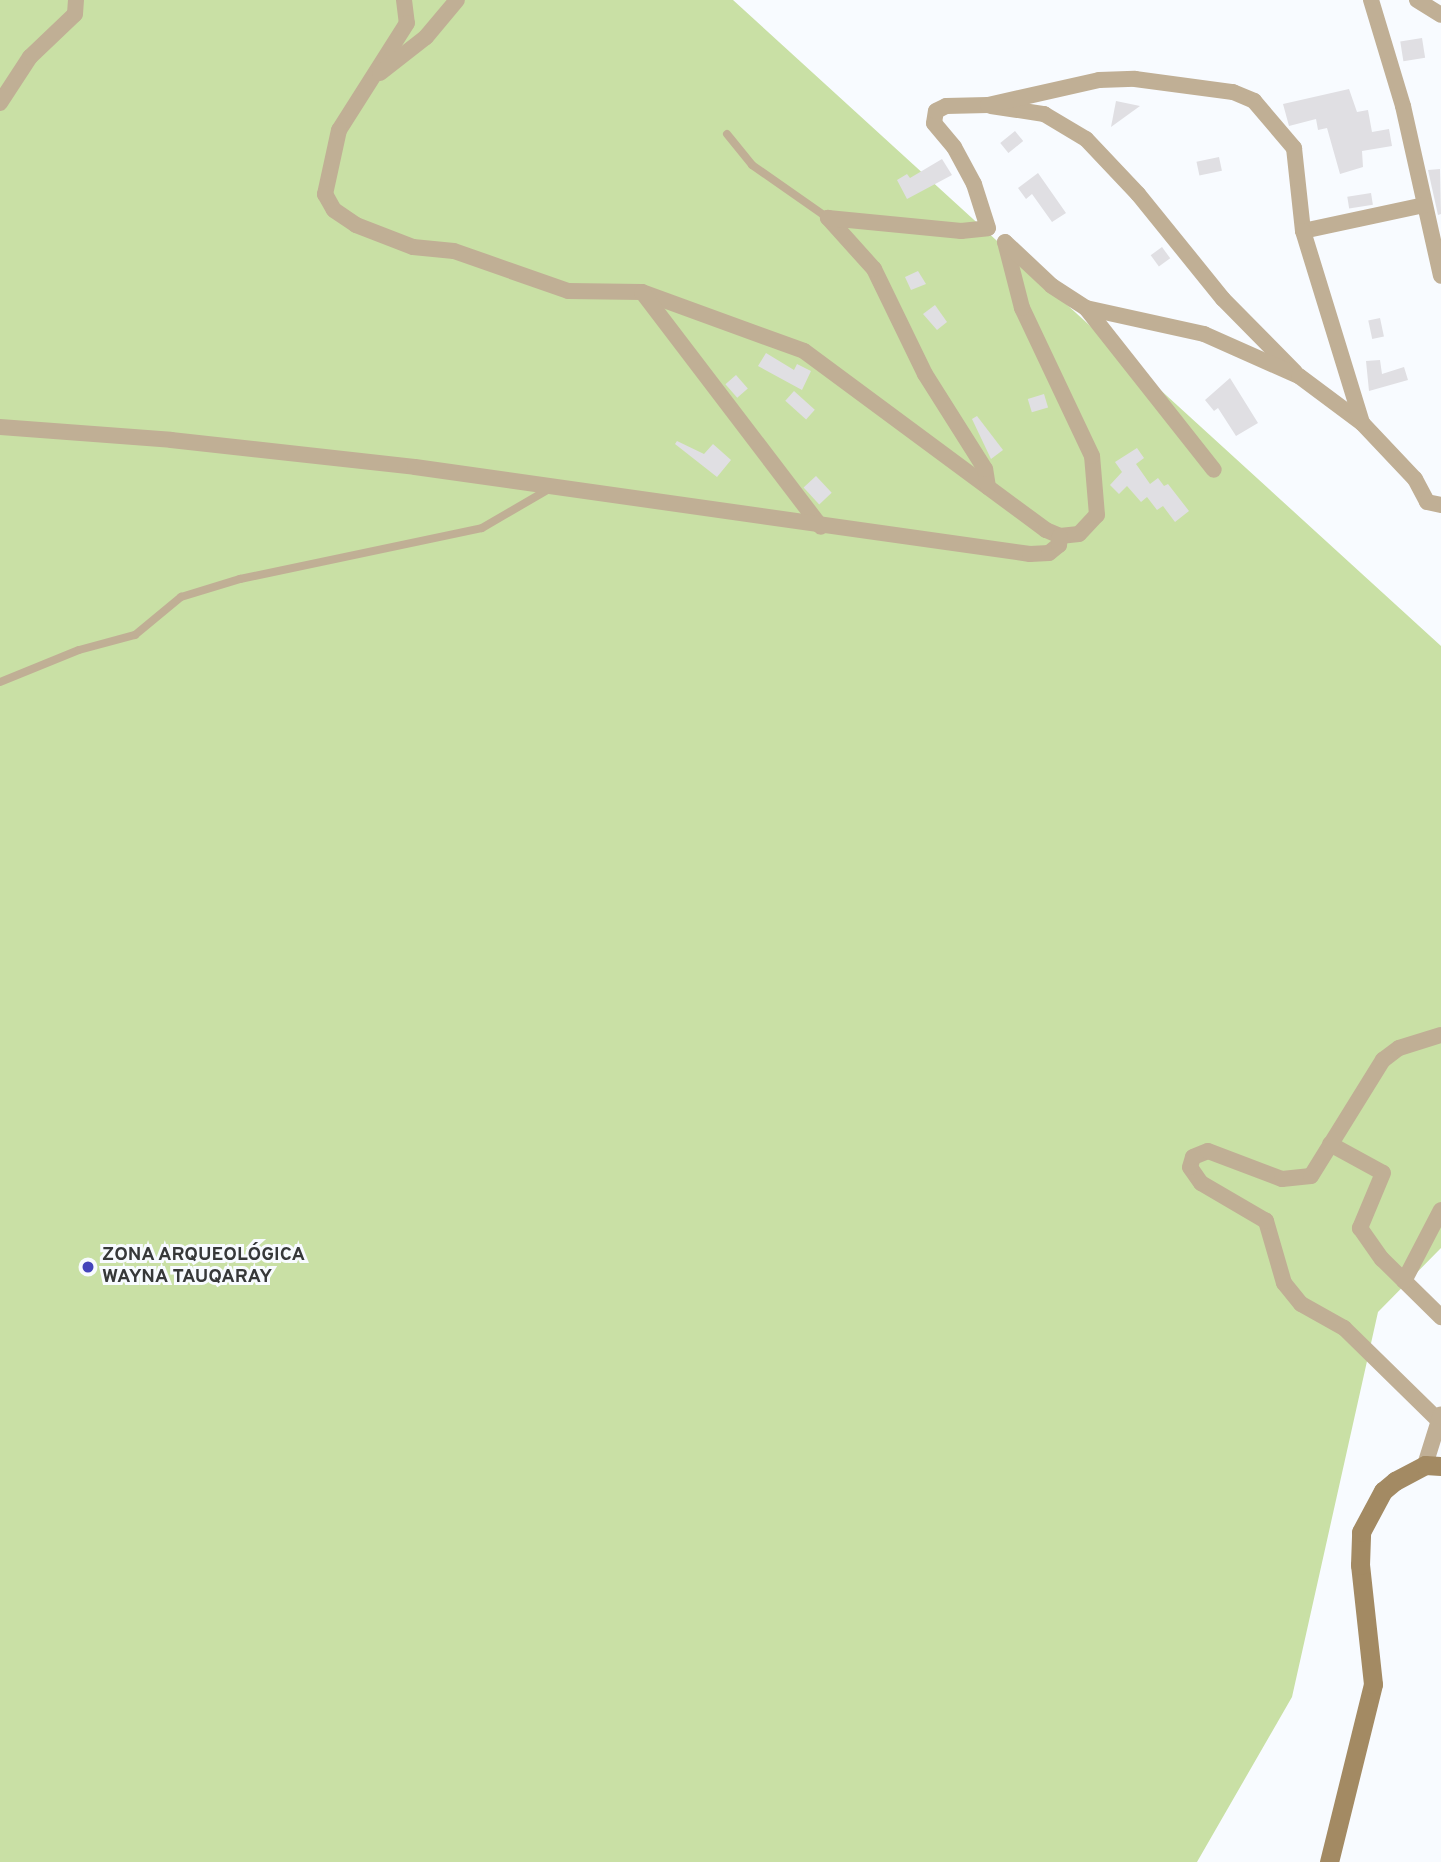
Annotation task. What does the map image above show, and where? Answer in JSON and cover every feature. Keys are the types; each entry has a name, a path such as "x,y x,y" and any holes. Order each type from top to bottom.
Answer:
{"main road":[{"path":"1329,1862 1373,1684 1360,1565 1361,1532 1383,1490 1433,1466"}],"street":[{"path":"0,103 30,57 75,14 76,0"},
{"path":"404,0 407,23 339,130 326,194 334,210 356,225 414,247 453,251 568,290 642,292 804,351 988,487 1060,536 1079,534 1097,515 1092,456 1022,308 1005,242"},
{"path":"370,81 426,37 457,0"},
{"path":"1371,0 1403,106 1441,276"},
{"path":"1417,0 1441,15"},
{"path":"988,106 1099,80 1135,79 1233,92 1254,101 1294,148 1303,231 1362,423"},
{"path":"1214,470 1086,308 1052,286 988,228 974,184 954,147 933,123 936,111 946,106 988,106 1044,114 1086,139 1138,194 1223,299 1299,376 1362,423 1415,479 1427,502 1441,505"},
{"path":"1303,231 1424,205"},
{"path":"828,218 874,269 925,374 985,469 988,487"},
{"path":"828,218 961,231 988,228"},
{"path":"642,292 821,527"},
{"path":"1086,308 1204,334 1299,376"},
{"path":"0,427 171,440 552,487 821,527 1030,554 1049,553 1060,536"},
{"path":"1433,1466 1439,1417 1344,1328 1301,1304 1284,1283 1266,1221 1200,1183 1190,1167 1193,1157 1209,1151 1282,1178 1300,1179 1311,1176 1383,1060 1399,1048 1441,1035"},
{"path":"1329,1144 1383,1173 1360,1228 1405,1281 1441,1317"},
{"path":"1405,1281 1441,1210"}],"lane":[{"path":"727,134 752,165 828,218"},
{"path":"0,682 79,650 135,635 181,597 240,579 482,528 552,487"}],"green space":[{"path":"0,0 733,0 1441,646 1441,1248 1378,1312 1292,1697 1197,1862 0,1862"}],"building":[{"path":"1422,38 1425,58 1403,61 1400,41"},
{"path":"1349,89 1357,112 1368,110 1372,132 1389,129 1392,146 1362,151 1363,167 1340,174 1327,128 1318,130 1316,119 1289,126 1283,104"},
{"path":"1116,101 1140,106 1111,127"},
{"path":"1015,131 1023,141 1008,153 1000,143"},
{"path":"1219,157 1222,171 1199,175 1197,162"},
{"path":"942,159 952,175 907,199 897,180 907,174 910,178"},
{"path":"1440,169 1441,214 1438,215 1428,170"},
{"path":"1038,173 1066,213 1052,222 1032,194 1026,199 1018,188"},
{"path":"1371,193 1373,205 1349,209 1347,197"},
{"path":"1162,247 1170,258 1159,267 1151,255"},
{"path":"918,271 926,284 911,290 905,277"},
{"path":"935,305 947,322 937,330 923,314"},
{"path":"1380,318 1384,337 1372,339 1368,320"},
{"path":"766,353 794,370 797,364 811,371 802,390 758,366"},
{"path":"1380,360 1382,374 1404,367 1408,380 1369,391 1366,361"},
{"path":"736,375 748,389 737,398 725,384"},
{"path":"1230,378 1258,423 1236,436 1218,408 1214,411 1205,400"},
{"path":"794,391 815,410 806,419 785,401"},
{"path":"1044,394 1048,407 1032,412 1028,399"},
{"path":"977,416 1003,450 991,459 972,419"},
{"path":"677,441 704,454 713,444 731,460 717,477 675,444"},
{"path":"1137,448 1144,458 1136,464 1150,484 1158,478 1164,486 1168,484 1189,511 1175,522 1163,506 1157,510 1147,497 1141,502 1127,486 1119,494 1110,485 1122,472 1115,462"},
{"path":"816,476 832,493 819,504 804,488"}],"place":[{"name":"ZONA ARQUEOLÓGICA WAYNA TAUQARAY","path":"88,1267"}]}
